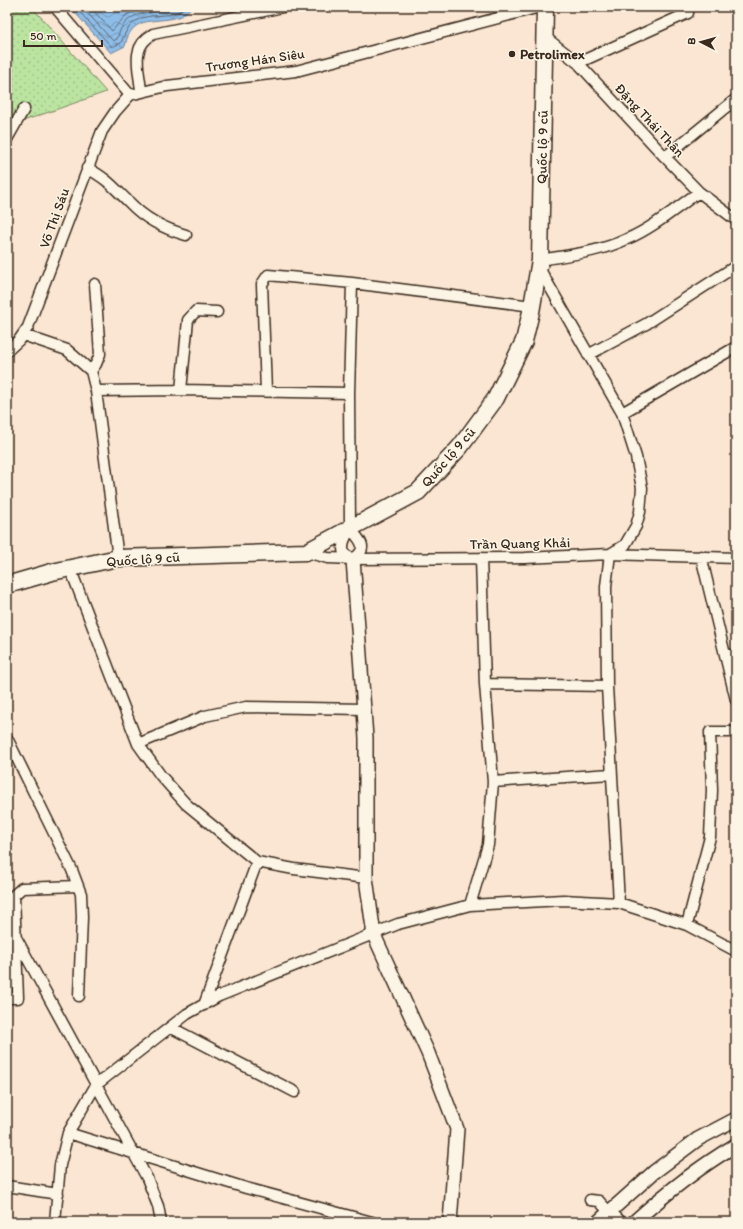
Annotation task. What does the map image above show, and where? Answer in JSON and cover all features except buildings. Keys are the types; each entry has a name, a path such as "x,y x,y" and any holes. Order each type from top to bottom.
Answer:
{"main road":[{"name":"Quốc lộ 9 cũ","path":"7,585 70,568 118,558 306,552 418,492 460,447 496,398 524,341 532,306 540,264 545,7"}],"street":[{"path":"55,7 130,95"},
{"path":"141,91 137,52 144,39 153,34 283,7"},
{"name":"Trương Hán Siêu","path":"130,95 141,91 167,86 296,71 540,7"},
{"path":"578,63 688,13"},
{"name":"Đặng Thái Thân","path":"545,37 578,63 699,192 736,220"},
{"name":"Võ Thị Sáu","path":"7,351 23,335 28,327 102,131 115,112 130,95"},
{"path":"665,157 736,99"},
{"path":"7,139 24,110"},
{"path":"87,168 109,181 130,204 153,222 167,230 186,235"},
{"path":"619,904 607,686 606,586 610,554 625,545 630,538 640,512 642,488 636,456 622,413 588,355 540,264 597,250 628,239 652,226 699,192"},
{"path":"588,355 646,324 736,266"},
{"path":"266,391 262,284 265,278 271,275 352,283 532,306"},
{"path":"352,283 349,393 350,529 344,540 342,548 344,554 353,559"},
{"path":"90,371 96,364 100,354 95,284"},
{"path":"181,390 188,320 196,311 217,312"},
{"path":"23,335 67,350 90,371 96,391 118,558"},
{"path":"622,413 736,347"},
{"path":"96,391 181,390 349,393"},
{"path":"350,529 359,538 363,548 360,554 353,559"},
{"name":"Trần Quang Khải","path":"306,552 328,558 353,559 525,558 610,554 736,558"},
{"path":"701,556 731,655 736,700"},
{"path":"470,905 488,845 493,782 485,684 481,558"},
{"path":"353,559 366,738 366,878 374,935 428,1053 457,1129 450,1222"},
{"path":"70,568 138,744 161,776 186,804 257,862 294,869 366,878"},
{"path":"485,684 607,686"},
{"path":"138,744 205,716 246,707 364,709"},
{"path":"687,925 710,837 712,790 710,732 736,732"},
{"path":"7,738 81,894 82,917 80,996"},
{"path":"493,782 611,774"},
{"path":"204,1005 257,862"},
{"path":"7,998 18,998 14,895 22,888 78,886"},
{"path":"55,1222 60,1165 68,1132 96,1085 187,1014 219,996 374,935 398,924 470,905 563,900 619,904 687,925 736,950"},
{"path":"7,921 147,1178 158,1206 161,1222"},
{"path":"170,1027 295,1092"},
{"path":"598,1222 654,1172 698,1140 736,1119"},
{"path":"68,1132 246,1188 372,1222"},
{"path":"634,1222 671,1189 711,1160 736,1145"},
{"path":"7,1186 58,1194"},
{"path":"590,1200 599,1201 618,1222"}],"green space":[{"path":"7,7 32,7 106,92 9,126 7,129"}],"water":[{"path":"70,7 194,7 181,16 140,24 133,28 128,35 125,46 111,53"}],"place":[{"name":"Petrolimex","path":"512,54"}]}
